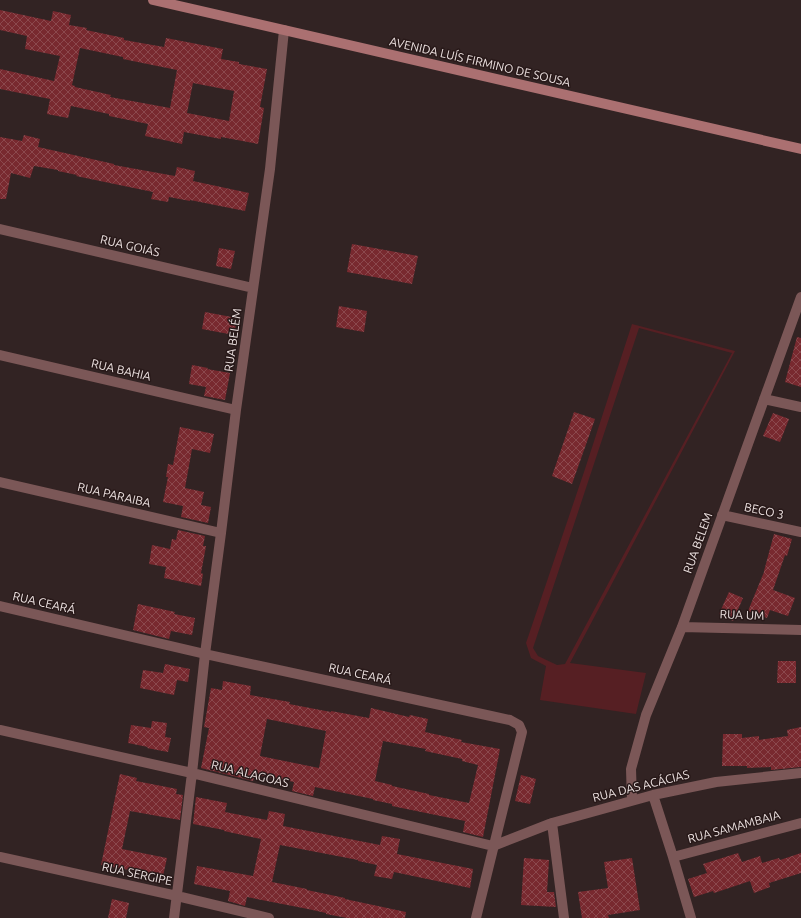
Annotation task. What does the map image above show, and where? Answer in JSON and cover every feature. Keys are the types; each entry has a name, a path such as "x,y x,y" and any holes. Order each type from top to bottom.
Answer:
{"main road":[{"name":"AVENIDA LUÍS FIRMINO DE SOUSA","path":"156,0 801,150"}],"street":[{"name":"RUA BELÉM","path":"174,918 205,654 236,410 270,169 284,30"},
{"name":"RUA GOIÁS","path":"0,229 253,288"},
{"name":"RUA BELEM","path":"632,800 631,769 646,715 682,627 801,297"},
{"name":"RUA BAHIA","path":"0,355 236,410"},
{"path":"764,399 801,407"},
{"name":"RUA PARAIBA","path":"0,482 221,533"},
{"name":"BECO 3","path":"722,515 801,532"},
{"name":"RUA CEARÁ","path":"0,606 205,654 510,720 519,725 522,732 476,918"},
{"name":"RUA UM","path":"682,627 801,630"},
{"name":"RUA ALAGOAS","path":"0,730 192,773 493,846"},
{"name":"RUA DAS ACÁCIAS","path":"493,846 552,823 653,795 716,782 801,773"},
{"path":"653,795 691,918"},
{"path":"552,823 564,918"},
{"name":"RUA SAMAMBAIA","path":"673,856 801,823"},
{"name":"RUA SERGIPE","path":"0,857 269,918"}],"shaded area":[{"path":"632,324 735,351 570,663 646,673 636,714 540,700 546,666 531,658 526,643","holes":["639,328 732,353 565,664 557,665 538,656 533,648"]}],"building":[{"path":"0,10 51,21 53,11 71,15 69,25 87,28 86,30 124,38 124,40 164,47 166,38 223,49 221,59 267,69 260,107 264,108 258,144 184,132 182,144 145,136 148,124 71,106 68,118 47,114 50,99 0,89 0,69 54,81 60,56 25,49 27,36 0,30","holes":["80,48 123,57 123,59 177,70 170,108 110,97 111,95 75,87 72,85","193,83 234,91 229,121 187,113"]},
{"path":"24,135 40,139 38,147 114,165 175,176 177,167 195,171 193,181 249,193 245,211 169,197 168,202 151,199 153,192 76,176 77,175 58,170 34,166 30,178 11,173 6,199 0,199 0,137 22,141"},
{"path":"352,244 418,256 412,284 347,272"},
{"path":"219,248 235,251 231,269 216,266"},
{"path":"339,306 367,311 364,332 336,327"},
{"path":"205,312 237,318 234,335 202,329"},
{"path":"797,337 801,338 801,387 785,382"},
{"path":"192,365 230,373 225,400 204,396 206,387 189,384"},
{"path":"574,412 595,419 572,484 552,476"},
{"path":"773,413 789,419 780,442 763,436"},
{"path":"180,427 214,434 210,453 192,449 185,488 204,492 201,505 211,507 208,523 181,517 183,506 163,502 168,477 166,477 168,464 173,465"},
{"path":"178,530 205,536 203,546 206,546 201,573 203,574 201,586 164,578 166,567 149,564 152,545 170,549 172,539 176,540"},
{"path":"774,534 792,539 787,556 785,555 773,590 795,598 788,616 770,610 767,618 748,611 764,572"},
{"path":"729,592 743,598 733,621 719,614"},
{"path":"138,604 195,618 192,635 171,631 169,639 133,630"},
{"path":"778,661 796,661 796,683 777,683"},
{"path":"165,664 190,669 188,682 177,680 174,695 140,688 143,670 163,673"},
{"path":"223,681 251,686 250,695 290,702 289,704 331,712 369,718 371,708 409,717 410,715 428,719 425,732 462,740 461,742 500,749 483,837 463,832 465,821 392,806 392,804 373,799 315,787 313,796 292,791 294,782 255,774 253,781 201,768 209,728 204,727 211,688 222,690","holes":["267,719 326,731 319,768 260,756","383,741 426,749 425,751 462,759 462,761 478,765 469,803 429,795 375,781"]},
{"path":"152,721 167,723 165,737 171,738 168,752 128,743 131,725 151,728"},
{"path":"801,727 801,767 771,770 771,767 747,768 747,766 722,766 723,734 742,734 742,738 759,736 759,740 788,736 787,730"},
{"path":"120,774 137,778 136,781 177,789 176,794 183,795 180,820 130,811 122,849 167,858 163,876 101,865"},
{"path":"521,775 536,779 530,804 515,801"},
{"path":"196,797 227,803 225,812 267,820 269,811 285,814 283,826 380,845 382,836 400,839 397,854 473,869 470,888 394,872 392,879 374,876 377,865 280,845 272,882 406,912 405,918 347,918 247,897 245,906 228,901 230,891 194,884 197,866 253,876 261,839 193,824"},
{"path":"738,853 742,862 760,856 762,863 779,858 780,860 801,853 801,873 769,883 770,887 754,893 750,881 714,893 713,891 694,897 688,879 707,873 703,864"},
{"path":"524,858 549,860 547,892 554,892 556,907 521,905"},
{"path":"632,858 640,910 608,915 609,918 582,918 578,892 608,888 604,862"},
{"path":"112,899 129,903 126,918 108,918"}]}
